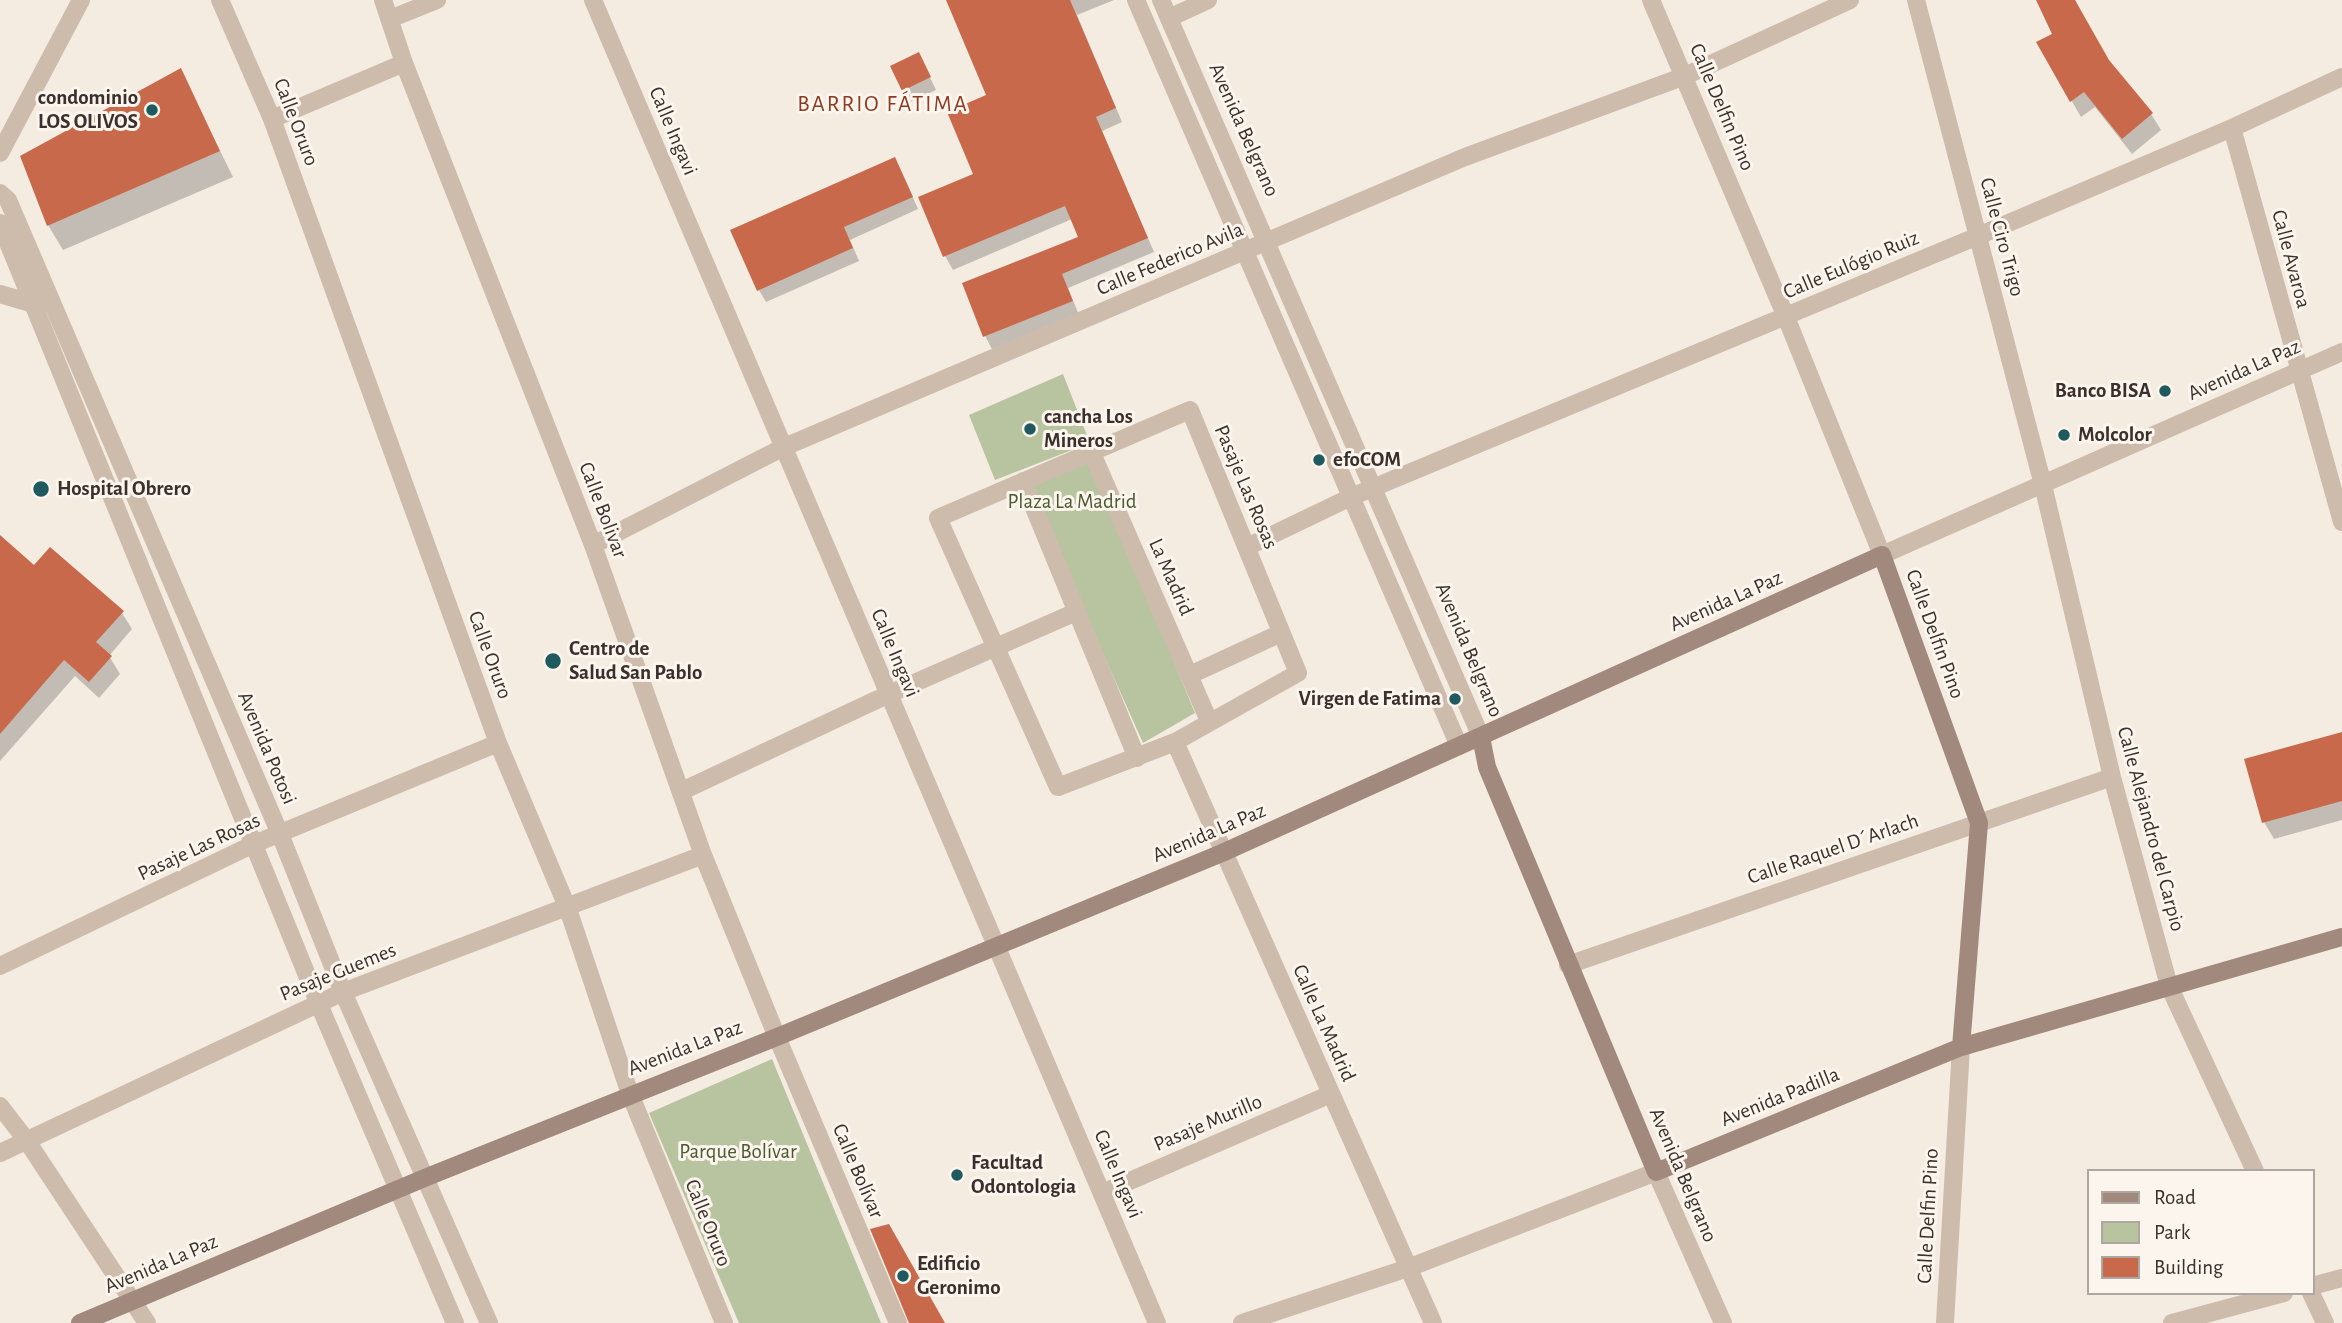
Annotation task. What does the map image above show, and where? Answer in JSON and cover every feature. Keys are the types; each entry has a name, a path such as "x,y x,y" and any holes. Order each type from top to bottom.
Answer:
{"main road":[{"name":"Avenida La Paz","path":"80,1323 426,1177 777,1037 1222,853 1882,555"},
{"name":"Calle Delfin Pino","path":"1882,555 1979,822 1961,1047"},
{"name":"Avenida Belgrano","path":"1481,737 1487,767 1656,1172"},
{"name":"Avenida Padilla","path":"1656,1172 1961,1047 2342,937"}],"street":[{"path":"0,153 81,0"},
{"name":"Calle Oruro","path":"220,0 272,119 498,743 568,909 630,1094 724,1323"},
{"name":"Calle Bolivar","path":"383,0 404,63 593,545 703,855 777,1037"},
{"path":"390,19 437,0"},
{"name":"Calle Ingavi","path":"593,0 1157,1323"},
{"path":"1136,0 1459,746"},
{"name":"Avenida Belgrano","path":"1161,0 1268,241 1481,737"},
{"path":"1169,18 1208,0"},
{"name":"Calle Delfin Pino","path":"1651,0 1786,317 1882,555"},
{"name":"Calle Federico Avila","path":"593,545 782,447 1465,157 1685,76 1850,0"},
{"name":"Calle Ciro Trigo","path":"1916,0 2043,485"},
{"path":"272,119 404,63"},
{"name":"Calle Eulógio Ruiz","path":"1351,497 1978,236 2232,128 2342,77"},
{"name":"Calle Avaroa","path":"2232,128 2342,522"},
{"name":"Avenida Potosi","path":"0,193 8,200 42,300 254,845 455,1323"},
{"name":"Avenida Potosi","path":"0,223 42,300 280,834 343,992 489,1323"},
{"path":"0,293 42,300"},
{"name":"Avenida La Paz","path":"1882,555 2342,352"},
{"name":"Pasaje Las Rosas","path":"1190,410 1298,673 1175,742 1058,787 939,518 1091,451 1190,410"},
{"name":"La Madrid","path":"1091,451 1209,721"},
{"path":"1023,481 1137,758"},
{"name":"Calle Alejandro del Carpio","path":"2043,485 2112,777 2169,986 2254,1169"},
{"path":"1247,547 1351,497"},
{"path":"682,791 887,695 1076,612"},
{"path":"1190,675 1281,633"},
{"name":"Calle La Madrid","path":"1175,742 1433,1323"},
{"name":"Pasaje Las Rosas","path":"0,967 254,845 498,743"},
{"name":"Calle Raquel D´Arlach","path":"1568,965 2112,777"},
{"name":"Pasaje Guemes","path":"0,1153 318,1002 568,909 703,855"},
{"name":"Calle Bolívar","path":"777,1037 898,1323"},
{"name":"Calle Delfin Pino","path":"1945,1323 1961,1047"},
{"name":"Pasaje Murillo","path":"1102,1193 1332,1094"},
{"path":"0,1106 27,1141 147,1323"},
{"name":"Avenida Belgrano","path":"1656,1172 1723,1323"},
{"name":"Avenida Padilla","path":"1242,1323 1408,1268 1656,1172"},
{"path":"2314,1285 2342,1278"},
{"path":"2172,1323 2277,1295"},
{"path":"2312,1295 2325,1323"}],"green space":[{"name":"cancha Los Mineros","path":"1063,374 1090,443 995,480 969,415"},
{"name":"Plaza La Madrid","path":"1089,456 1195,713 1143,743 1027,483"},
{"name":"Parque Bolívar","path":"772,1059 881,1323 739,1323 649,1113"}],"building":[{"path":"946,0 1070,0 1116,108 1096,117 1148,238 1062,274 1073,301 983,337 962,283 1078,237 1065,206 943,257 918,197 973,174 947,112 986,95"},
{"path":"2036,0 2075,0 2109,60 2153,113 2122,139 2084,92 2070,102 2036,42 2052,34"},
{"path":"919,52 931,77 902,91 890,66"},
{"name":"condominio LOS OLIVOS","path":"181,68 220,151 47,226 20,156"},
{"path":"895,157 913,197 844,227 853,248 757,291 730,230"},
{"path":"0,535 34,565 50,547 124,611 96,642 112,656 89,682 64,660 0,734"},
{"path":"2342,732 2342,801 2262,823 2244,759"},
{"name":"Edificio Geronimo","path":"889,1224 945,1323 909,1323 870,1229"}],"place":[{"name":"condominio LOS OLIVOS","path":"152,110"},
{"name":"Banco BISA","path":"2165,391"},
{"name":"cancha Los Mineros","path":"1030,429"},
{"name":"Molcolor","path":"2064,435"},
{"name":"efoCOM","path":"1319,460"},
{"name":"Hospital Obrero","path":"41,489"},
{"name":"Centro de Salud San Pablo","path":"553,661"},
{"name":"Virgen de Fatima","path":"1455,699"},
{"name":"Facultad Odontologia","path":"957,1175"},
{"name":"Edificio Geronimo","path":"903,1276"}],"district":[{"name":"BARRIO FÁTIMA","path":"883,104"}]}
